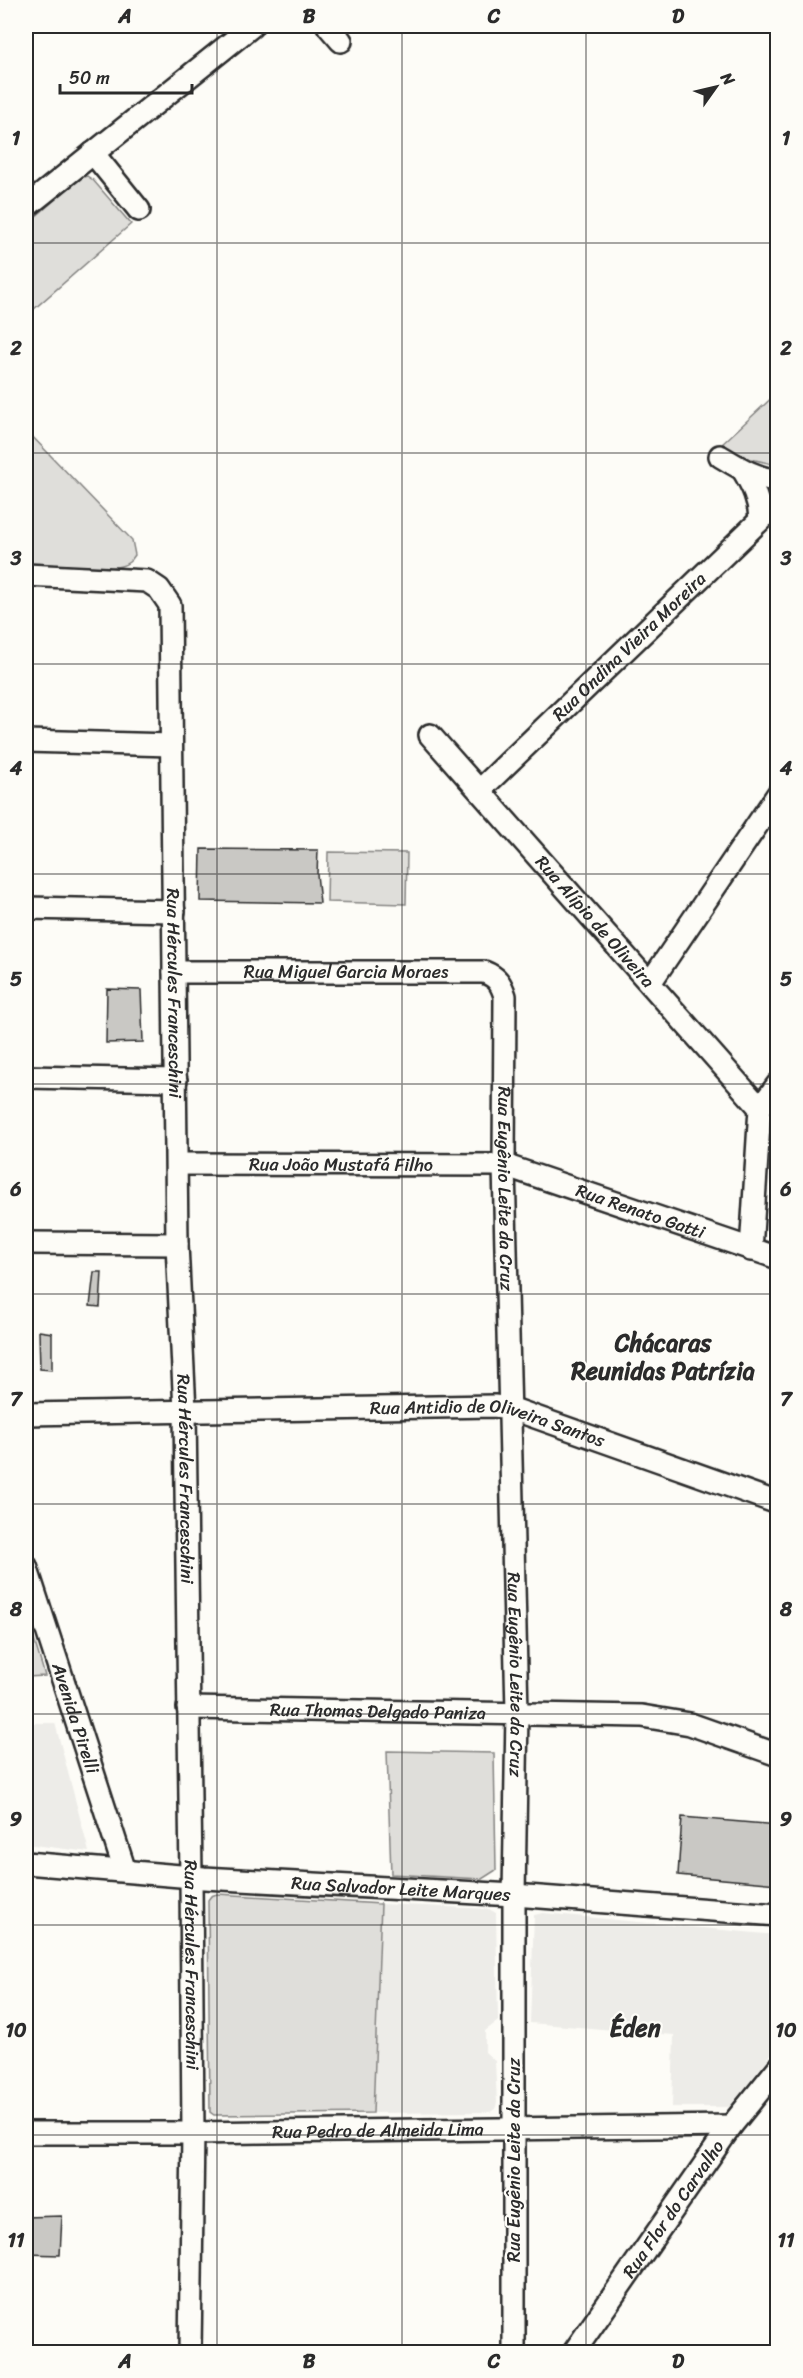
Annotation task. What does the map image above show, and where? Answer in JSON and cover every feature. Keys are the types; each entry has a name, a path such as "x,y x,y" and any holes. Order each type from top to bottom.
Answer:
{"street":[{"path":"26,207 252,26"},
{"path":"93,153 139,210"},
{"path":"720,456 742,470 768,480 777,480"},
{"path":"742,470 755,489 760,519"},
{"name":"Rua Ondina Vieira Moreira","path":"480,790 777,503"},
{"name":"Rua Hércules Franceschini","path":"26,575 147,581 159,589 170,605 177,1244 185,1411 191,1876 193,2133 190,2352"},
{"name":"Rua Alípio de Oliveira","path":"430,735 760,1108"},
{"path":"26,741 171,745"},
{"path":"650,982 777,794"},
{"path":"26,908 174,911"},
{"name":"Rua Miguel Garcia Moraes","path":"174,972 484,972 495,977 505,996"},
{"name":"Rua Eugênio Leite da Cruz","path":"505,996 504,1164 517,1713 514,1895 514,2352"},
{"path":"26,1077 176,1080"},
{"path":"751,1250 760,1108 777,1084"},
{"name":"Rua João Mustafá Filho","path":"177,1164 504,1164"},
{"name":"Rua Renato Gatti","path":"504,1164 777,1258"},
{"path":"26,1243 177,1244"},
{"name":"Rua Antidio de Oliveira Santos","path":"26,1413 494,1406 510,1408 777,1503"},
{"name":"Avenida Pirelli","path":"26,1566 125,1871"},
{"name":"Rua Thomas Delgado Paniza","path":"188,1708 642,1716 690,1724 777,1755"},
{"name":"Rua Salvador Leite Marques","path":"26,1863 777,1915"},
{"name":"Rua Flor do Carvalho","path":"574,2352 731,2126 777,2068"},
{"name":"Rua Pedro de Almeida Lima","path":"26,2133 731,2126"}],"shaded area":[{"path":"87,176 131,224 26,316 26,225 80,178"},
{"path":"777,393 777,465 742,457 721,445"},
{"path":"26,430 132,540 135,555 129,562 112,568 26,564"},
{"path":"328,852 407,853 406,904 327,902"},
{"path":"26,1613 45,1676 26,1677"},
{"path":"26,1723 55,1723 89,1852 26,1844"},
{"path":"387,1751 494,1753 496,1870 482,1879 391,1874"},
{"path":"217,1894 381,1904 373,2113 214,2115 210,2112 208,1900"},
{"path":"381,1904 489,1909 496,1913 498,2021 485,2031 485,2052 495,2061 497,2103 495,2109 490,2112 373,2113"},
{"path":"543,1913 777,1935 777,2047 729,2107 672,2107 674,2035 530,2023 534,1915"}],"building":[{"path":"201,849 318,850 317,874 320,903 200,901"},
{"path":"107,989 141,990 143,1042 106,1043"},
{"path":"94,1272 102,1272 100,1307 90,1306"},
{"path":"39,1331 52,1333 52,1370 40,1369"},
{"path":"682,1817 778,1825 778,1884 678,1875"},
{"path":"62,2216 60,2255 26,2254 26,2217"}],"district":[{"name":"Chácaras Reunidas Patrízia","path":"663,1357"},
{"name":"Éden","path":"635,2028"}]}
